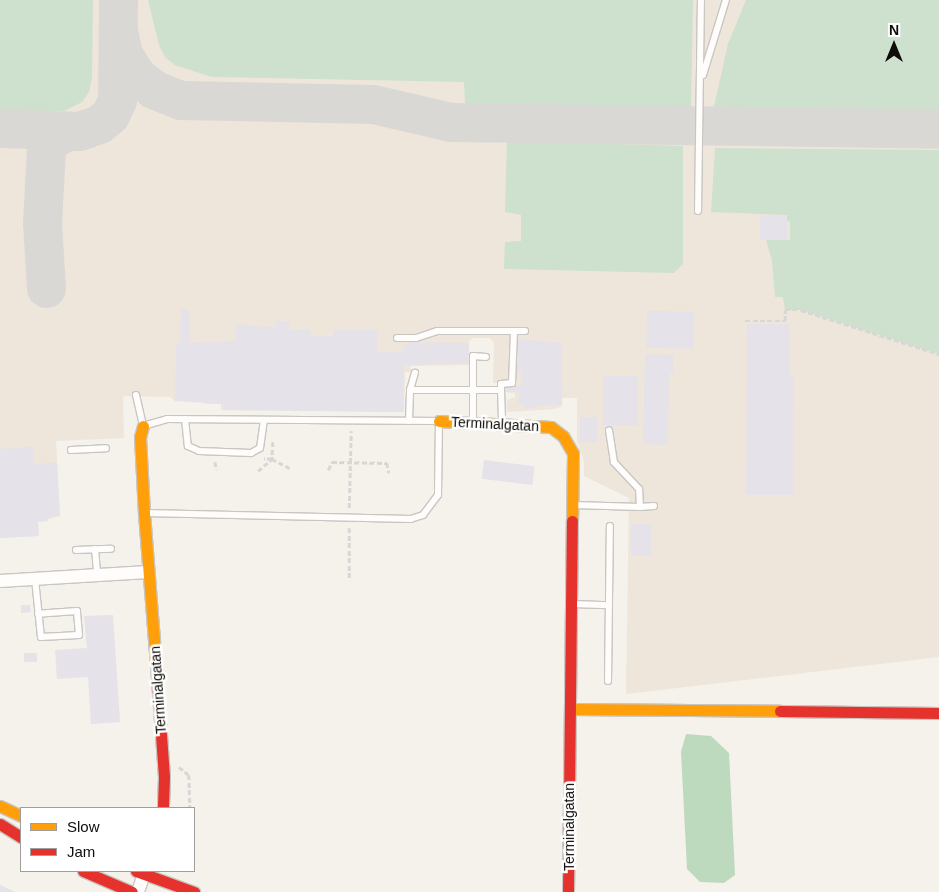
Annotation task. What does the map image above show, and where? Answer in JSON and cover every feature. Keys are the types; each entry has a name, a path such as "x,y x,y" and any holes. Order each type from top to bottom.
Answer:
{"street":[{"name":"Terminalgatan","path":"439,421 551,427 563,436 574,454 568,892"},
{"name":"Terminalgatan","path":"143,426 140,437 148,572 163,758 163,807"},
{"path":"0,581 148,572"},
{"path":"570,709 939,713"},
{"path":"0,806 20,816"},
{"path":"0,824 20,836"},
{"path":"85,872 132,892"},
{"path":"138,892 142,872 194,892"}],"lane":[{"path":"698,211 701,0"},
{"path":"700,84 726,0"},
{"path":"397,338 416,338 437,331 525,331"},
{"path":"502,424 501,384 512,384 514,331"},
{"path":"473,423 473,356 486,357"},
{"path":"409,421 410,390 415,373"},
{"path":"410,390 501,390"},
{"path":"136,395 143,426"},
{"path":"185,419 188,446 199,451 251,453 262,444 264,420"},
{"name":"Terminalgatan","path":"143,426 151,420 185,419 439,421"},
{"path":"144,513 349,518 417,517 433,505 440,479 439,421"},
{"path":"610,430 614,462 639,489 640,506"},
{"path":"71,450 106,448"},
{"path":"573,505 654,506"},
{"path":"608,681 610,526"},
{"path":"95,549 97,574"},
{"path":"76,550 111,549"},
{"path":"35,579 38,614 41,637 79,635 77,611 38,614"},
{"path":"572,604 609,605"}],"path":[{"path":"745,321 785,321 785,310 801,310 939,354"},
{"path":"274,420 272,459 292,469"},
{"path":"349,578 352,420"},
{"path":"328,470 332,462 387,463 389,473"},
{"path":"163,758 189,775 190,807"}],"shaded area":[{"path":"0,0 939,0 939,657 626,694 629,498 584,476 584,462 577,441 577,398 562,398 562,406 555,409 507,412 507,400 515,397 515,393 503,392 503,385 521,383 493,383 494,343 490,338 472,338 469,342 469,365 411,366 411,372 405,372 404,412 221,410 221,404 204,404 204,401 175,401 170,397 123,396 124,438 56,441 60,516 38,522 39,536 0,538"}],"green space":[{"path":"0,0 93,0 92,77 89,92 82,102 64,111 0,111"},
{"path":"148,0 693,0 691,111 468,106 465,103 464,82 212,77 175,65 165,57 159,45"},
{"path":"746,0 939,0 939,118 713,111 728,44"},
{"path":"507,141 683,146 683,264 674,273 504,269 505,242 521,241 521,215 505,212"},
{"path":"715,148 939,150 939,354 801,310 785,310 783,297 775,297 772,261 766,240 790,240 790,222 787,221 787,215 711,212"},
{"path":"686,734 711,736 729,753 735,875 724,883 700,882 687,869 681,752"}],"building":[{"path":"760,215 787,215 787,240 760,240"},
{"path":"181,309 190,309 190,343 235,341 236,324 276,328 276,321 290,321 290,329 310,329 310,336 333,336 333,330 377,330 377,352 404,352 404,345 410,345 410,342 469,343 468,363 404,365 403,412 224,410 225,404 175,401 176,343 180,343"},
{"path":"647,311 694,312 693,349 646,348"},
{"path":"747,324 790,324 790,376 794,376 793,495 746,495"},
{"path":"518,339 562,343 562,405 543,405 526,409 518,402 520,392 505,392 505,386 521,386 522,371 517,371"},
{"path":"645,354 673,355 673,374 669,374 668,445 643,444"},
{"path":"603,376 638,376 638,425 603,425"},
{"path":"580,417 597,417 597,442 580,442"},
{"path":"33,447 34,464 57,463 60,516 47,517 48,521 38,522 39,536 0,538 0,449"},
{"path":"484,460 535,466 532,485 482,479"},
{"path":"631,524 651,524 651,556 631,556"},
{"path":"21,605 30,605 31,612 21,613"},
{"path":"113,615 120,722 91,724 88,677 57,679 55,650 87,648 84,616"},
{"path":"24,653 37,653 37,662 24,662"},
{"path":"0,885 15,892 0,892"}],"taxiway":[{"path":"0,128 79,131 99,124 110,115 117,100 118,0"},
{"path":"118,31 123,54 137,76 153,89 180,100 373,104 451,122 939,129"},
{"path":"46,288 42,223 46,150 51,139 69,131"}],"traffic: slow":[{"path":"439,421 551,427 563,436 573,453 572,521"},
{"path":"143,426 140,437 144,513 157,679"},
{"path":"570,709 780,711"},
{"path":"0,806 20,816"}],"traffic: jam":[{"path":"568,892 572,521"},
{"path":"157,679 164,777 163,807"},
{"path":"780,711 939,713"},
{"path":"0,824 20,836"},
{"path":"85,872 132,892"},
{"path":"139,872 194,892"}]}
